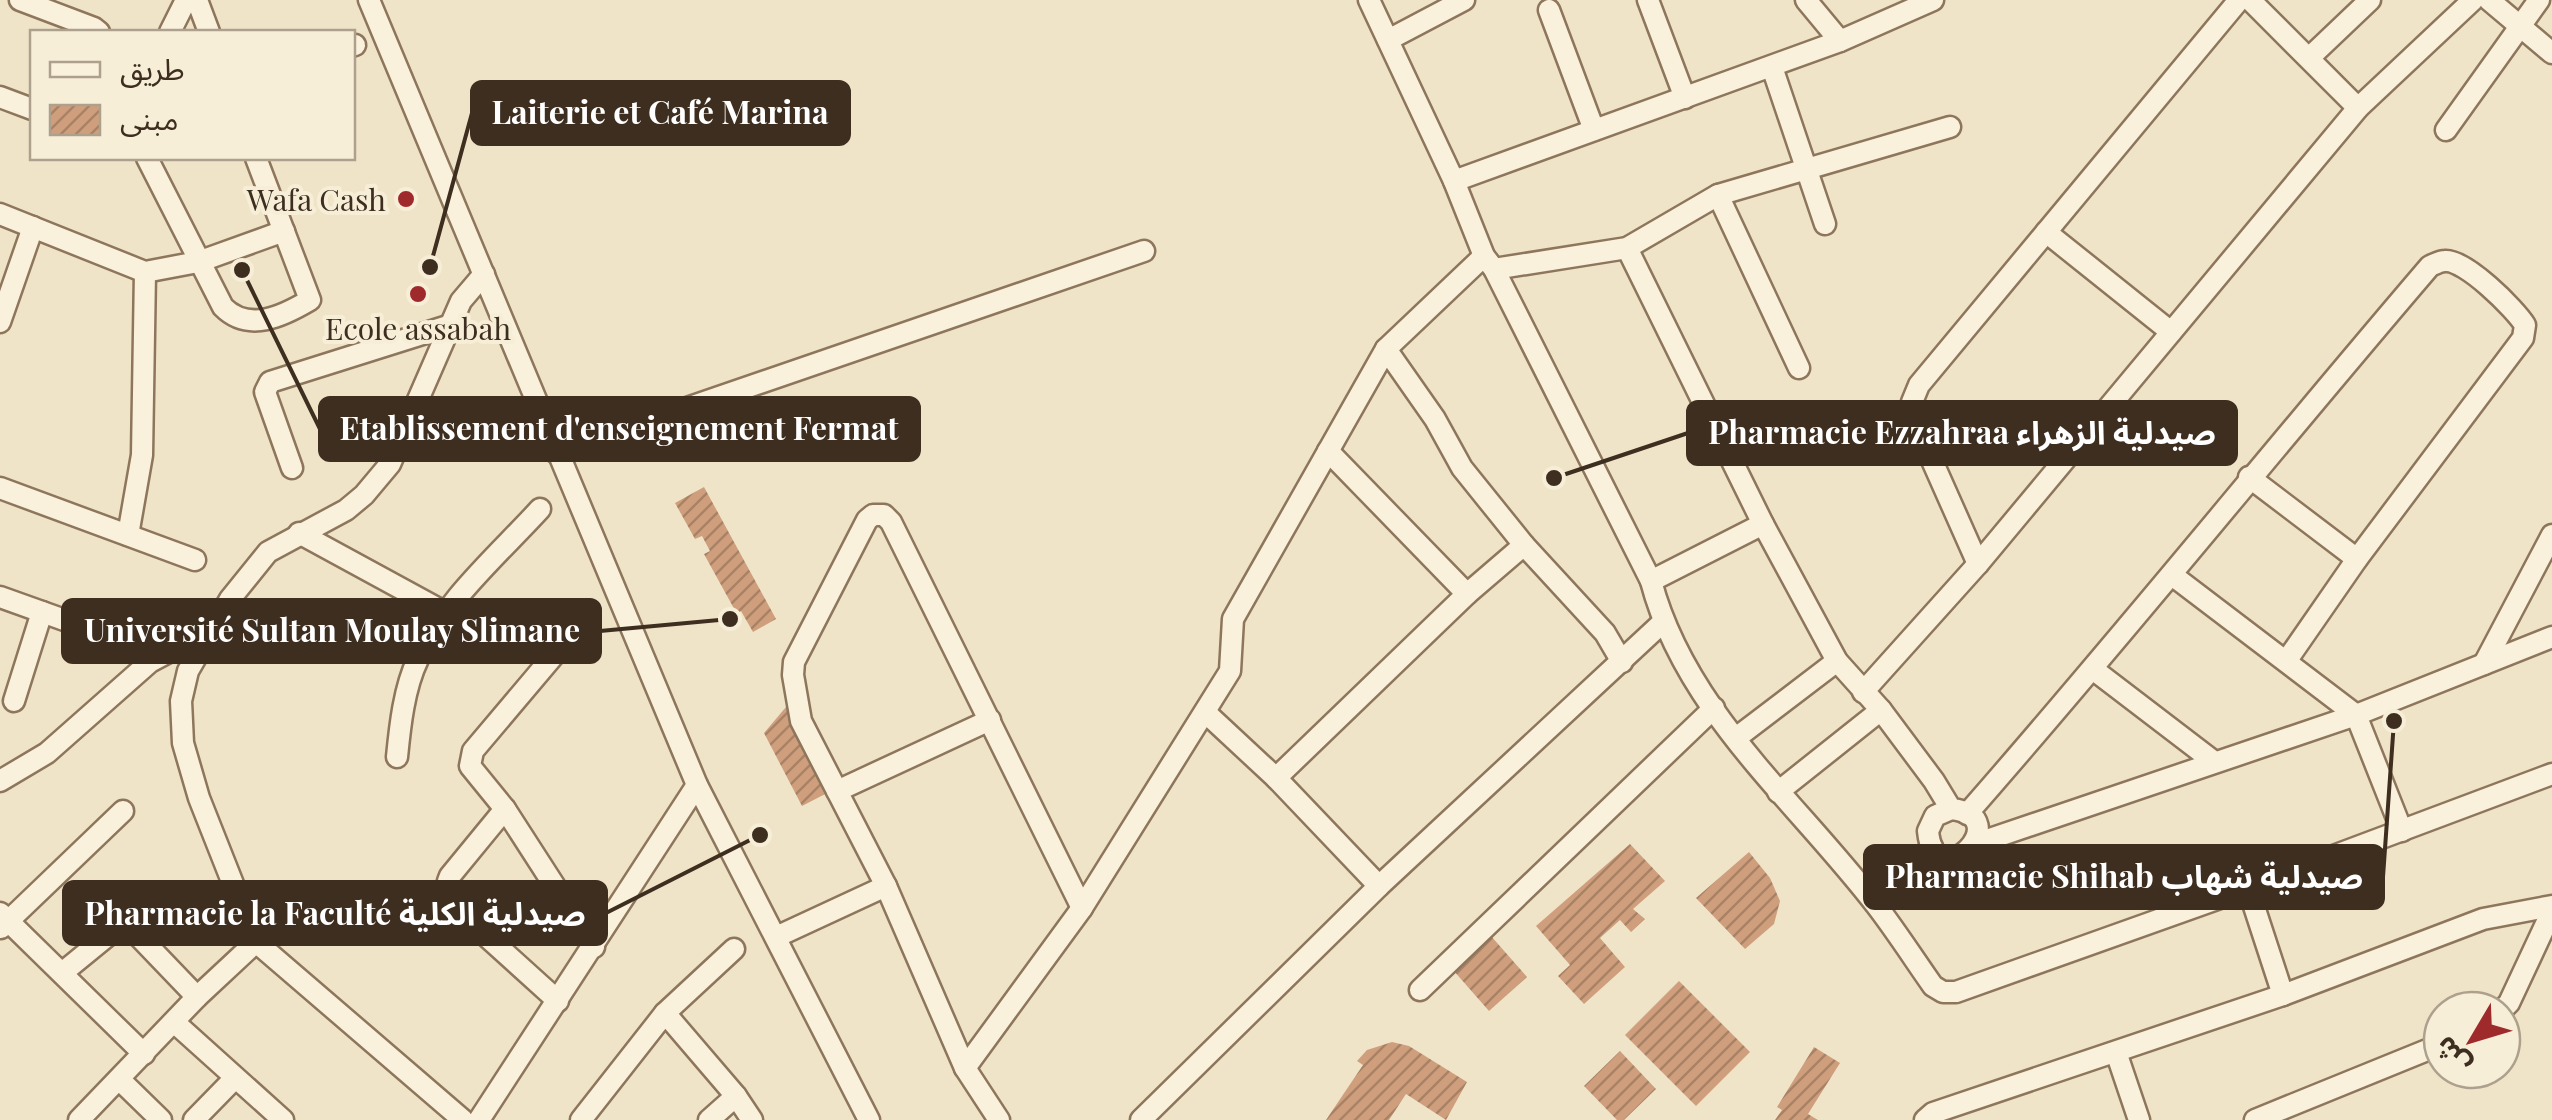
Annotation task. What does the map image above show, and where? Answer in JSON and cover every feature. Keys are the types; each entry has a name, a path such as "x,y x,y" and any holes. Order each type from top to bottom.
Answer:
{"street":[{"path":"20,0 96,30"},
{"path":"171,30 186,0"},
{"path":"197,0 209,30"},
{"path":"369,0 696,786 869,1120"},
{"path":"1368,0 1489,263 1651,581 1662,622 1736,738 1875,904 1933,986 1943,992 1956,992 2552,774"},
{"path":"1388,40 1464,0"},
{"path":"1806,0 1840,42"},
{"path":"1454,181 1840,42 1933,0"},
{"path":"1978,564 1914,420 1912,402 1918,385 2239,0"},
{"path":"2309,58 2370,0"},
{"path":"1864,692 1978,564 2358,108 2473,0"},
{"path":"2489,0 2552,53"},
{"path":"2446,130 2540,0"},
{"path":"1650,1 1685,98"},
{"path":"2261,3 2358,108"},
{"path":"1549,10 1594,130"},
{"path":"1772,66 1825,224"},
{"path":"0,96 30,108"},
{"path":"966,1068 1082,908 1230,671 1233,620 1386,349 1489,263 1627,248 1718,196 1950,127"},
{"path":"148,160 223,307 233,317 258,322 310,300 257,160"},
{"path":"1718,196 1798,368"},
{"path":"0,214 145,272 198,262 284,230"},
{"path":"0,322 34,227"},
{"path":"2046,232 2171,332"},
{"path":"1627,248 1836,662 1976,828 1975,844"},
{"path":"556,453 1144,251"},
{"path":"2288,660 2357,559 2523,338 2525,325 2516,311 2459,263 2446,260 2430,266 2249,478 2094,670 1959,811 1936,816 1928,831 1932,847 1946,857 1962,856 1975,844 2356,715 2552,637"},
{"path":"128,535 142,456 145,272"},
{"path":"463,1120 256,942 199,798 183,743 181,701 188,672 213,628 230,599 268,552 346,510 390,464 461,301 484,274"},
{"path":"292,468 265,392 270,382 451,325"},
{"path":"1386,349 1435,419 1462,468 1524,545 1606,632 1622,662"},
{"path":"1328,451 1468,594"},
{"path":"2249,478 2357,559"},
{"path":"0,488 195,560"},
{"path":"397,757 406,699 418,659 446,613 540,509"},
{"path":"999,1120 966,1068 886,886 800,721 794,662 873,515 884,515 891,522 1082,908"},
{"path":"1651,581 1763,524"},
{"path":"299,533 446,613"},
{"path":"2484,664 2552,535"},
{"path":"1276,778 1524,545"},
{"path":"2172,575 2356,715 2402,830"},
{"path":"0,597 70,622"},
{"path":"14,701 42,612"},
{"path":"587,616 473,752 470,766 505,810 594,947"},
{"path":"1141,1120 1380,886 1662,622"},
{"path":"0,781 47,753 150,662 213,628"},
{"path":"1736,738 1836,662"},
{"path":"2094,670 2213,762"},
{"path":"1420,990 1714,708"},
{"path":"1778,792 1880,710"},
{"path":"1205,712 1276,778 1380,886"},
{"path":"837,791 990,720"},
{"path":"479,1120 696,786"},
{"path":"505,810 450,876 446,894 454,907 558,1001"},
{"path":"123,812 3,921 144,1054"},
{"path":"1875,904 1932,847"},
{"path":"776,937 886,886"},
{"path":"2248,888 2283,994"},
{"path":"1924,1120 1933,1113 2283,994 2484,919 2552,908"},
{"path":"2515,990 2552,908"},
{"path":"62,973 122,924 127,924 198,997"},
{"path":"80,1120 256,942"},
{"path":"581,1120 666,1012 734,949"},
{"path":"666,1012 752,1120"},
{"path":"174,1022 282,1120"},
{"path":"2116,1052 2139,1120"},
{"path":"2255,1120 2422,1052"},
{"path":"194,1120 235,1078"},
{"path":"120,1080 161,1120"},
{"path":"709,1120 736,1096"}],"building":[{"path":"704,487 776,619 753,632 741,611 737,614 704,554 710,551 702,536 695,539 675,503"},
{"path":"786,707 831,791 802,806 764,733"},
{"path":"1630,844 1665,881 1633,909 1645,919 1631,932 1620,920 1600,938 1625,967 1584,1004 1558,976 1570,965 1536,926"},
{"path":"1749,852 1770,878 1780,901 1774,924 1745,949 1696,898"},
{"path":"1491,936 1527,977 1489,1011 1453,970"},
{"path":"1679,981 1750,1052 1696,1106 1625,1035"},
{"path":"1392,1042 1409,1046 1467,1082 1446,1120 1406,1094 1389,1120 1326,1120 1363,1065 1357,1061 1367,1050"},
{"path":"1814,1047 1840,1063 1808,1114 1818,1120 1775,1120 1782,1110 1777,1107"},
{"path":"1620,1051 1656,1089 1624,1120 1617,1120 1584,1086"}],"place":[{"name":"Wafa Cash","path":"406,199"},
{"name":"Laiterie et Café Marina","path":"430,267"},
{"name":"Etablissement d'enseignement Fermat","path":"242,270"},
{"name":"Ecole assabah","path":"418,294"},
{"name":"Pharmacie Ezzahraa صيدلية الزهراء","path":"1554,478"},
{"name":"Université Sultan Moulay Slimane","path":"730,619"},
{"name":"Pharmacie Shihab صيدلية شهاب","path":"2394,721"},
{"name":"Pharmacie la Faculté صيدلية الكلية","path":"760,835"}]}
